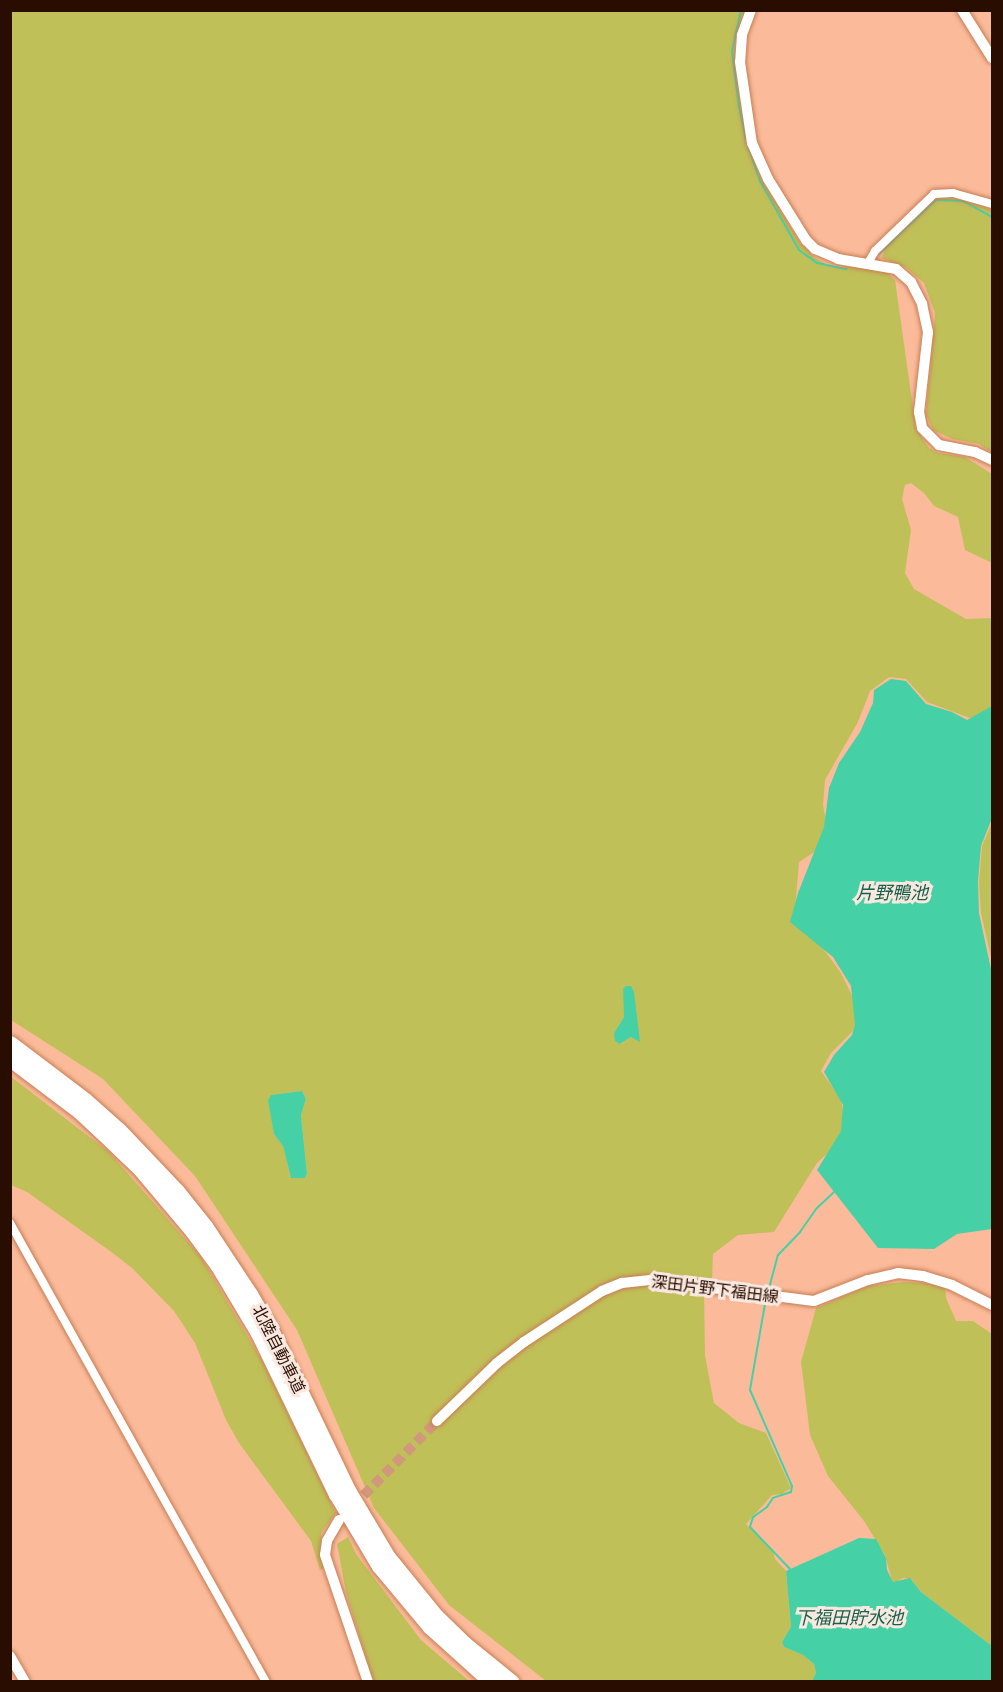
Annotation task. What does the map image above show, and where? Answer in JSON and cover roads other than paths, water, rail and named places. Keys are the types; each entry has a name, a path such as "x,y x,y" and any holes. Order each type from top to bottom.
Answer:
{"highway":[{"name":"北陸自動車道","path":"10,1043 86,1100 118,1130 177,1191 205,1226 271,1330 348,1490 388,1557 436,1616 465,1644 512,1682"},
{"name":"北陸自動車道","path":"10,1059 71,1105 110,1140 140,1169 193,1232 218,1266 258,1333 336,1494 379,1566 430,1627 490,1682"}],"main road":[{"path":"751,10 742,35 740,62 748,124 758,158 806,240 815,249 838,259 896,269 918,294 928,332 919,412 922,428 939,444 975,452 993,460"},
{"path":"962,10 993,58"},
{"name":"深田片野下福田線","path":"437,1421 497,1363 524,1342 603,1291 622,1283 650,1280 814,1301 868,1280 898,1273 942,1281 993,1305"},
{"path":"339,1520 327,1541 325,1555 368,1682"},
{"path":"10,1656 25,1682"}],"street":[{"path":"868,263 875,251 934,194 966,195 993,204"},
{"path":"10,1223 266,1682"}],"water":[{"name":"片野鴨池","path":"891,679 906,681 926,704 952,712 967,720 992,706 992,818 981,846 978,881 979,913 992,974 992,1229 957,1234 934,1249 878,1248 817,1170 841,1131 843,1105 824,1072 834,1055 852,1035 855,1025 851,986 833,957 790,922 798,893 824,827 829,788 839,763 860,732 873,703 874,690"},
{"path":"631,986 634,992 640,1042 631,1037 620,1044 615,1041 614,1033 624,1017 623,989"},
{"path":"302,1091 306,1099 301,1115 307,1174 305,1178 291,1178 283,1146 274,1134 268,1100 271,1095"},
{"name":"下福田貯水池","path":"859,1538 876,1539 886,1558 887,1570 893,1582 910,1578 921,1592 992,1646 992,1681 812,1681 816,1673 814,1664 803,1655 784,1647 782,1642 791,1627 786,1571"}],"waterway":[{"path":"741,10 732,51 746,140"},
{"path":"748,146 760,181 799,250 817,263 846,269"},
{"path":"879,254 936,200 963,201 992,217"},
{"path":"768,1292 778,1255 800,1232 817,1208 836,1190"},
{"path":"766,1298 750,1390 792,1486 791,1492 773,1498 767,1507 753,1517 750,1527 790,1569"}],"tunnel":[{"path":"353,1506 437,1421"}]}
